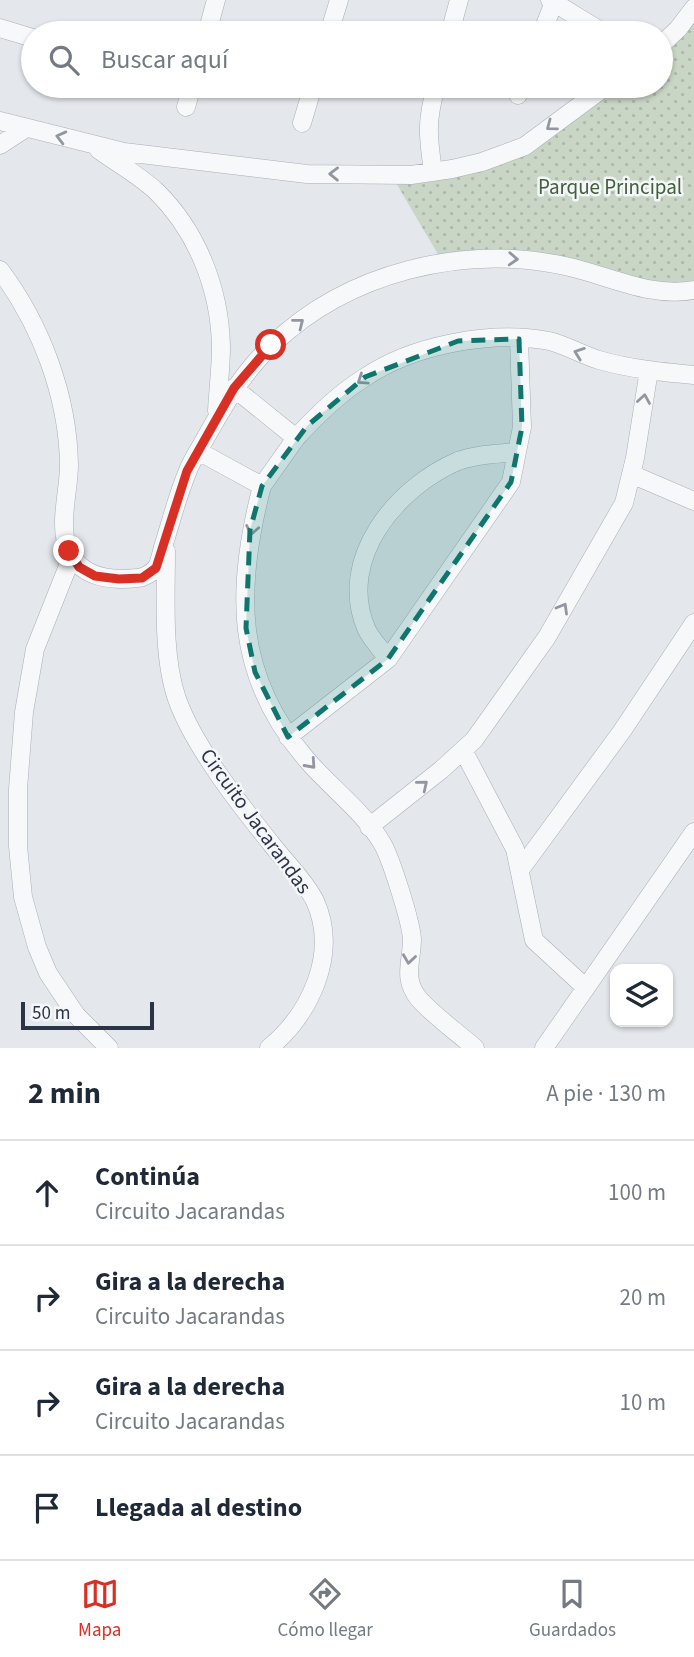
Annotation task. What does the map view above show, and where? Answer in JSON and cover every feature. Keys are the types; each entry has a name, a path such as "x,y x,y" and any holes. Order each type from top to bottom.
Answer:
{"street":[{"path":"210,21 216,0"},
{"path":"333,21 339,0"},
{"path":"453,21 459,0"},
{"path":"546,21 552,1 584,21"},
{"path":"673,34 694,8"},
{"path":"0,28 21,34"},
{"path":"186,107 189,98"},
{"path":"302,123 309,98"},
{"path":"433,98 427,130 433,172"},
{"path":"0,121 124,152 307,174 411,175 482,162 525,146 590,98"},
{"path":"0,145 26,128"},
{"name":"Circuito Jacarandas","path":"93,145 155,190 183,222 201,256 217,302 221,346 217,418"},
{"name":"Circuito Jacarandas","path":"72,556 79,567 95,576 142,578 156,568 187,471 234,388 271,345 303,319 334,299 370,282 443,263 490,258 563,265 623,284 653,290 694,290"},
{"path":"0,270 18,295 41,338 65,427 69,466 65,532 72,556 35,649 24,712 18,789 18,846 23,897 37,947 48,973 76,1015 109,1048"},
{"path":"288,737 388,659 511,482 522,427 519,339"},
{"path":"475,1048 418,999 407,973 412,938 395,874 382,843 288,737 269,708 255,672 246,628 245,585 250,530 262,486 296,438 334,400 365,377 393,362 458,341 519,339 549,342 600,360 649,370 694,375"},
{"path":"369,827 474,740 547,637 624,503 649,370"},
{"path":"234,388 296,438"},
{"path":"198,451 262,486"},
{"path":"388,659 366,628 358,594 362,561 376,530 400,498 432,474 461,460 517,452"},
{"path":"631,474 694,501"},
{"name":"Circuito Jacarandas","path":"166,539 170,668 177,699 225,782 315,901 322,927 323,953 316,986 298,1019 269,1048"},
{"path":"520,870 622,731 694,623"},
{"path":"463,750 515,849 534,940 586,988"},
{"path":"544,1048 694,832"}],"highlighted area":[{"path":"519,339 522,427 511,482 388,659 288,737 255,672 246,628 250,530 262,486 307,426 365,377 458,341"}],"green space":[{"name":"Parque Principal","path":"694,5 694,287 490,258 443,263 392,176 482,162 586,98 673,98 673,30"}],"route":[{"path":"69,551 79,567 95,576 142,578 156,568 187,471 234,388 271,345"}]}
